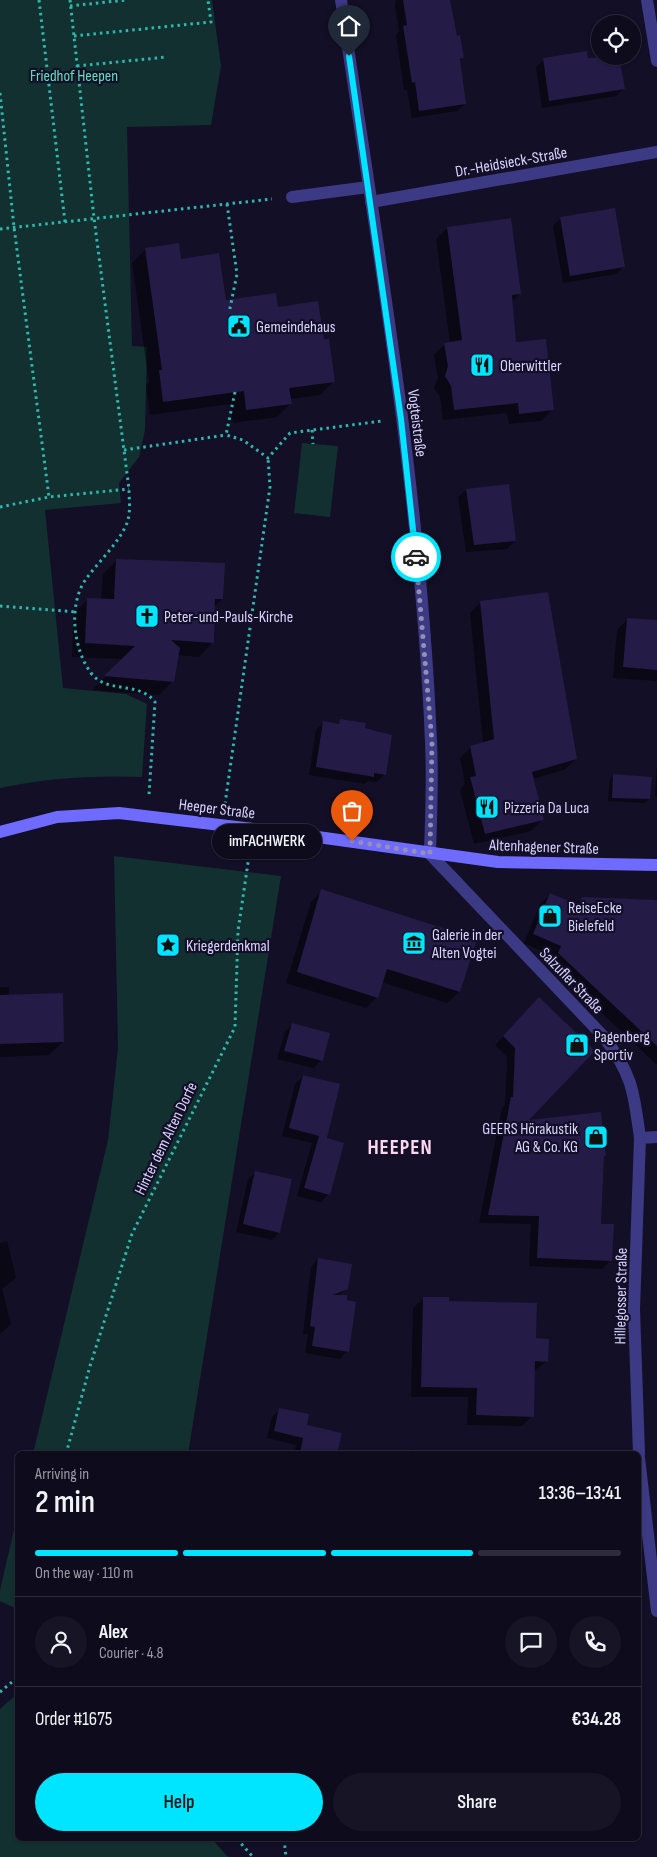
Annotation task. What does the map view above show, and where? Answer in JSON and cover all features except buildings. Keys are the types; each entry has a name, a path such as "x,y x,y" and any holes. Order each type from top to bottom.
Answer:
{"main road":[{"name":"Heeper Straße","path":"0,832 56,817 94,814 147,816 253,828 430,854"},
{"name":"Altenhagener Straße","path":"430,854 498,862 657,864"}],"street":[{"name":"Vogteistraße","path":"341,0 401,419 419,580 430,723 432,783 430,854"},
{"path":"647,0 657,61"},
{"name":"Dr.-Heidsieck-Straße","path":"370,202 657,152"},
{"path":"292,197 368,187"},
{"name":"Salzufler Straße","path":"430,854 603,1036 619,1056 632,1085 640,1138"},
{"path":"640,1138 657,1137"},
{"name":"Hillegosser Straße","path":"639,1451 634,1309 640,1138"},
{"path":"641,1475 657,1611"}],"path":[{"path":"39,0 65,222"},
{"path":"70,0 94,218 129,489 128,521 124,530 85,580 79,594 75,633 77,645 91,673 102,683 150,695 155,702 147,816"},
{"path":"70,6 126,0"},
{"path":"74,36 211,22 208,0"},
{"path":"77,66 166,57"},
{"path":"0,93 14,227 49,497"},
{"path":"0,229 292,197"},
{"path":"227,204 236,274 229,313"},
{"path":"226,435 235,392"},
{"path":"222,824 270,487 268,458 290,433 401,419"},
{"path":"312,430 313,444"},
{"path":"124,450 226,435 243,440 268,458"},
{"path":"0,508 49,497 129,489"},
{"path":"0,606 76,612"},
{"name":"Hinter dem Alten Dorfe","path":"67,1451 90,1366 132,1234 235,1027 238,931 253,828"},
{"path":"0,1692 15,1680"},
{"path":"239,1841 253,1857"},
{"path":"284,1841 286,1857"}],"green space":[{"name":"Friedhof Heepen","path":"0,0 212,0 221,66 211,125 127,127 132,346 147,347 145,430 139,457 119,483 121,503 45,510 63,688 126,694 147,704 142,777 106,776 71,778 0,788"},
{"path":"302,443 338,446 330,517 294,513"},
{"path":"114,856 281,876 188,1451 34,1451 108,1140 118,1048"},
{"path":"15,1526 15,1608 0,1601 0,1590"},
{"path":"15,1696 15,1841 214,1841 228,1857 0,1857 0,1709"}],"way so far":[{"path":"352,841 430,854 432,742 416,557"}],"place":[{"name":"Gemeindehaus","path":"239,326"},
{"name":"Oberwittler","path":"482,365"},
{"name":"Peter-und-Pauls-Kirche","path":"147,616"},
{"name":"Pizzeria Da Luca","path":"487,807"},
{"name":"imFACHWERK","path":"352,841"},
{"name":"ReiseEcke Bielefeld","path":"550,916"},
{"name":"Galerie in der Alten Vogtei","path":"414,943"},
{"name":"Kriegerdenkmal","path":"168,945"},
{"name":"Pagenberg Sportiv","path":"577,1045"},
{"name":"GEERS Hörakustik AG & Co. KG","path":"596,1137"}],"district":[{"name":"HEEPEN","path":"400,1147"}],"route":[{"path":"349,56 401,419 416,557"}]}
